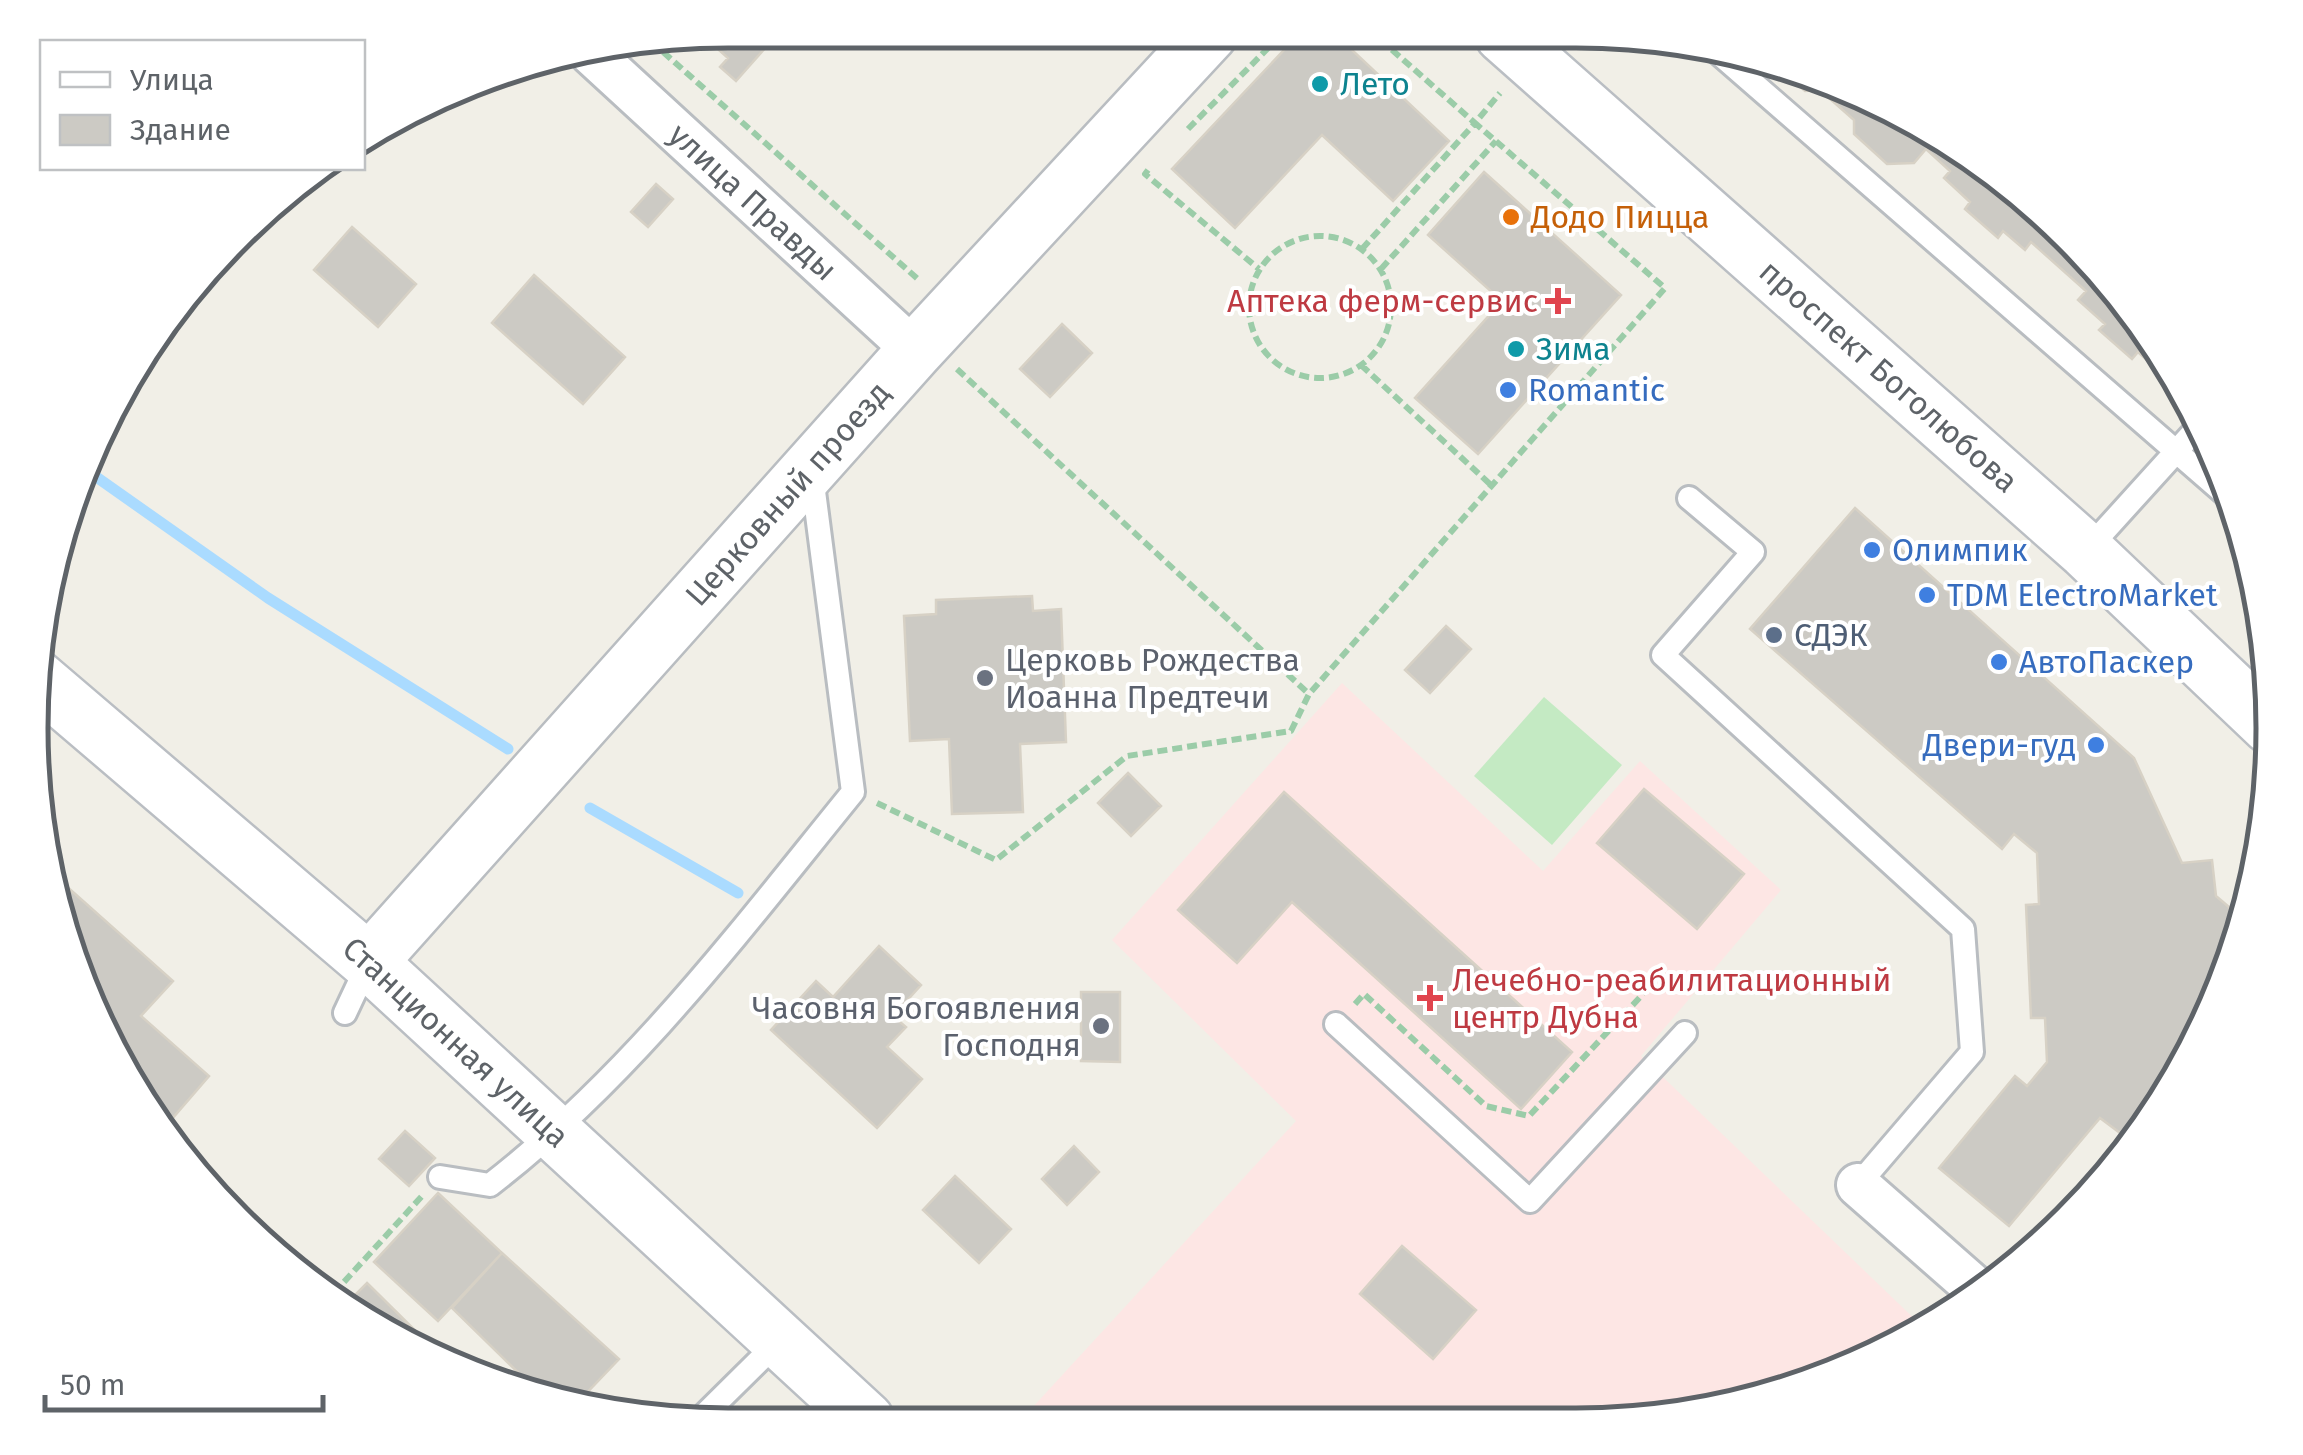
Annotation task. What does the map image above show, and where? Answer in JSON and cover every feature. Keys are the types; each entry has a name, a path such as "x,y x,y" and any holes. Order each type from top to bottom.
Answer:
{"main road":[{"name":"Церковный проезд","path":"369,962 811,471 925,328 1196,48"},
{"name":"проспект Боголюбова","path":"1518,48 2086,552 2255,712"},
{"name":"Станционная улица","path":"49,699 369,962 853,1408"}],"street":[{"name":"улица Правды","path":"601,60 925,328"},
{"path":"1858,1185 1968,1282"}],"lane":[{"path":"1734,67 2209,482"},
{"path":"2086,552 2190,437"},
{"path":"440,1176 490,1185 556,1134 686,997 854,792 811,471"},
{"path":"1689,498 1754,552 1663,655 1963,929 1972,1052 1858,1185"},
{"path":"345,1014 369,962"},
{"path":"1336,1024 1530,1201 1686,1033"},
{"path":"713,1407 780,1340"}],"path":[{"path":"1186,132 1268,48"},
{"path":"854,792 996,860 1127,756 1291,731 1309,694 1665,288 1390,48"},
{"path":"661,51 925,328 1309,694"},
{"path":"1362,249 1475,122"},
{"path":"1381,270 1496,140"},
{"path":"1159,160 1145,174 1260,269"},
{"path":"1318,236 1341,239 1362,249 1381,270 1390,289 1391,311 1382,341 1362,366 1339,376 1315,379 1291,372 1271,359 1256,339 1249,316 1250,292 1260,269 1275,251 1296,240 1318,236"},
{"path":"1362,366 1490,484"},
{"path":"1336,1024 1364,994 1486,1106 1529,1116 1642,994"},
{"path":"340,1286 440,1176"}],"shaded area":[{"name":"Лечебно-реабилитационный центр Дубна","path":"1342,683 1543,871 1640,761 1781,890 1641,1056 1913,1318 1836,1356 1794,1371 1664,1402 1576,1408 1032,1408 1296,1121 1112,940"}],"green space":[{"path":"1544,697 1622,765 1552,845 1474,776"}],"building":[{"path":"717,48 765,48 736,81 720,67 728,58"},
{"name":"Лето","path":"1286,48 1350,48 1449,141 1393,201 1322,135 1235,228 1172,169"},
{"path":"1826,96 1916,139 2024,216 2087,279 2147,361 2138,352 2132,359 2099,330 2105,324 2078,300 2086,291 2031,242 2025,250 2003,231 1998,238 1965,209 1970,202 1944,178 1950,171 1926,149 1914,163 1887,164 1854,134 1854,120"},
{"name":"Зима","path":"1484,172 1621,295 1478,454 1415,398 1502,301 1428,235"},
{"path":"656,184 673,199 648,227 631,212"},
{"path":"352,227 416,284 378,327 314,270"},
{"path":"534,275 625,357 583,404 492,323"},
{"path":"1062,324 1092,353 1050,397 1020,369"},
{"path":"1855,508 2134,758 2182,863 2212,860 2216,896 2230,910 2204,988 2164,1068 2121,1133 2100,1118 2009,1226 1939,1168 2015,1076 2027,1086 2047,1062 2045,1018 2031,1018 2026,905 2039,904 2037,853 2014,834 2002,849 1750,629"},
{"name":"Церковь Рождества Иоанна Предтечи","path":"1032,596 1033,611 1061,609 1066,742 1020,744 1023,812 952,814 949,739 910,741 904,616 936,614 936,600"},
{"path":"1446,626 1471,649 1430,693 1405,670"},
{"path":"1128,773 1161,806 1131,836 1098,803"},
{"path":"1644,789 1744,874 1697,929 1597,843"},
{"path":"1284,792 1572,1052 1521,1109 1292,902 1237,963 1178,910"},
{"path":"67,887 173,981 141,1016 209,1076 172,1119 139,1068 99,988"},
{"path":"879,946 921,985 893,1016 906,1027 887,1047 922,1079 877,1128 771,1030 816,981 833,997"},
{"name":"Часовня Богоявления Господня","path":"1081,992 1120,992 1120,1062 1081,1061"},
{"path":"405,1131 435,1158 409,1186 379,1159"},
{"path":"1074,1146 1099,1172 1067,1205 1042,1179"},
{"path":"955,1176 1011,1229 979,1263 923,1210"},
{"path":"438,1193 502,1253 438,1321 374,1262"},
{"path":"1402,1246 1476,1310 1433,1359 1360,1294"},
{"path":"502,1253 619,1359 587,1392 520,1374 452,1308"},
{"path":"367,1283 416,1331 387,1316 354,1296"}],"waterway":[{"path":"96,476 268,598 508,749"},
{"path":"590,808 738,893"}],"place":[{"name":"Лето","path":"1320,84"},
{"name":"Додо Пицца","path":"1511,217"},
{"name":"Аптека ферм-сервис","path":"1558,301"},
{"name":"Зима","path":"1516,349"},
{"name":"Romantic","path":"1508,390"},
{"name":"Олимпик","path":"1872,550"},
{"name":"TDM ElectroMarket","path":"1927,595"},
{"name":"СДЭК","path":"1774,635"},
{"name":"АвтоПаскер","path":"1999,662"},
{"name":"Церковь Рождества Иоанна Предтечи","path":"985,678"},
{"name":"Двери-гуд","path":"2096,745"},
{"name":"Лечебно-реабилитационный центр Дубна","path":"1430,998"},
{"name":"Часовня Богоявления Господня","path":"1101,1026"}]}
